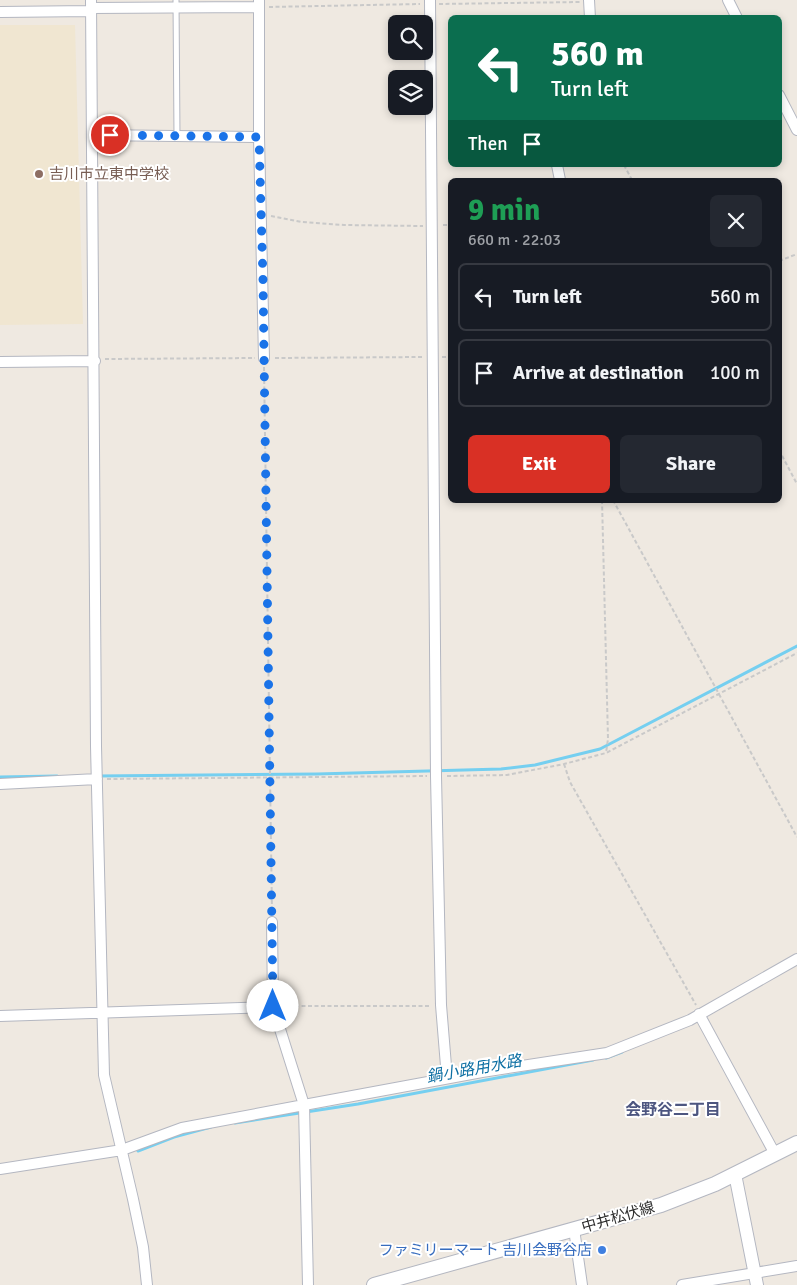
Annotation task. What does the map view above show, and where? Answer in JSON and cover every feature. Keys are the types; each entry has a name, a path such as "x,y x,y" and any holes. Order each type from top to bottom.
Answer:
{"main road":[{"name":"中井松伏線","path":"374,1285 661,1205 714,1184 797,1143"}],"street":[{"path":"430,0 436,776 442,1005 447,1078"},
{"path":"590,0 590,15"},
{"path":"728,0 736,15"},
{"path":"0,12 91,6 259,3 259,137 264,358"},
{"path":"91,6 97,779 101,1012 104,1074 143,1248 147,1285"},
{"path":"782,101 797,130"},
{"path":"92,135 259,137"},
{"path":"0,362 95,360"},
{"path":"0,784 97,779"},
{"path":"272,922 273,1006 304,1105 308,1285"},
{"path":"0,1169 122,1150 182,1128 447,1078 608,1053 690,1020 797,960"},
{"path":"0,1016 273,1006"},
{"path":"700,1014 775,1154"},
{"path":"735,1174 755,1279"},
{"path":"574,1229 582,1285"},
{"path":"682,1285 755,1279 797,1266"}],"lane":[{"path":"176,4 177,136"}],"path":[{"path":"261,214 302,222 336,225 448,225"},
{"path":"782,259 797,254"},
{"path":"264,358 272,922"},
{"path":"782,456 797,484"},
{"path":"602,503 608,739 606,753"},
{"path":"615,503 797,837"},
{"path":"97,779 507,775 564,764 606,753 797,653"},
{"path":"564,764 570,782 700,1014"},
{"path":"273,1006 442,1005"}],"shaded area":[{"name":"吉川市立東中学校","path":"0,25 75,25 83,324 0,325"}],"waterway":[{"path":"98,776 317,774 501,769 535,765 600,749 797,646"},
{"path":"0,777 57,776"},
{"name":"鍋小路用水路","path":"606,1058 622,1052"},
{"name":"鍋小路用水路","path":"235,1123 358,1104 593,1060"},
{"name":"鍋小路用水路","path":"138,1151 174,1137 211,1127"}],"place":[{"name":"吉川市立東中学校","path":"39,174"},
{"name":"ファミリーマート 吉川会野谷店","path":"602,1250"}],"district":[{"name":"会野谷二丁目","path":"673,1110"}],"route":[{"path":"110,135 259,137 263,280 273,1006"}]}
